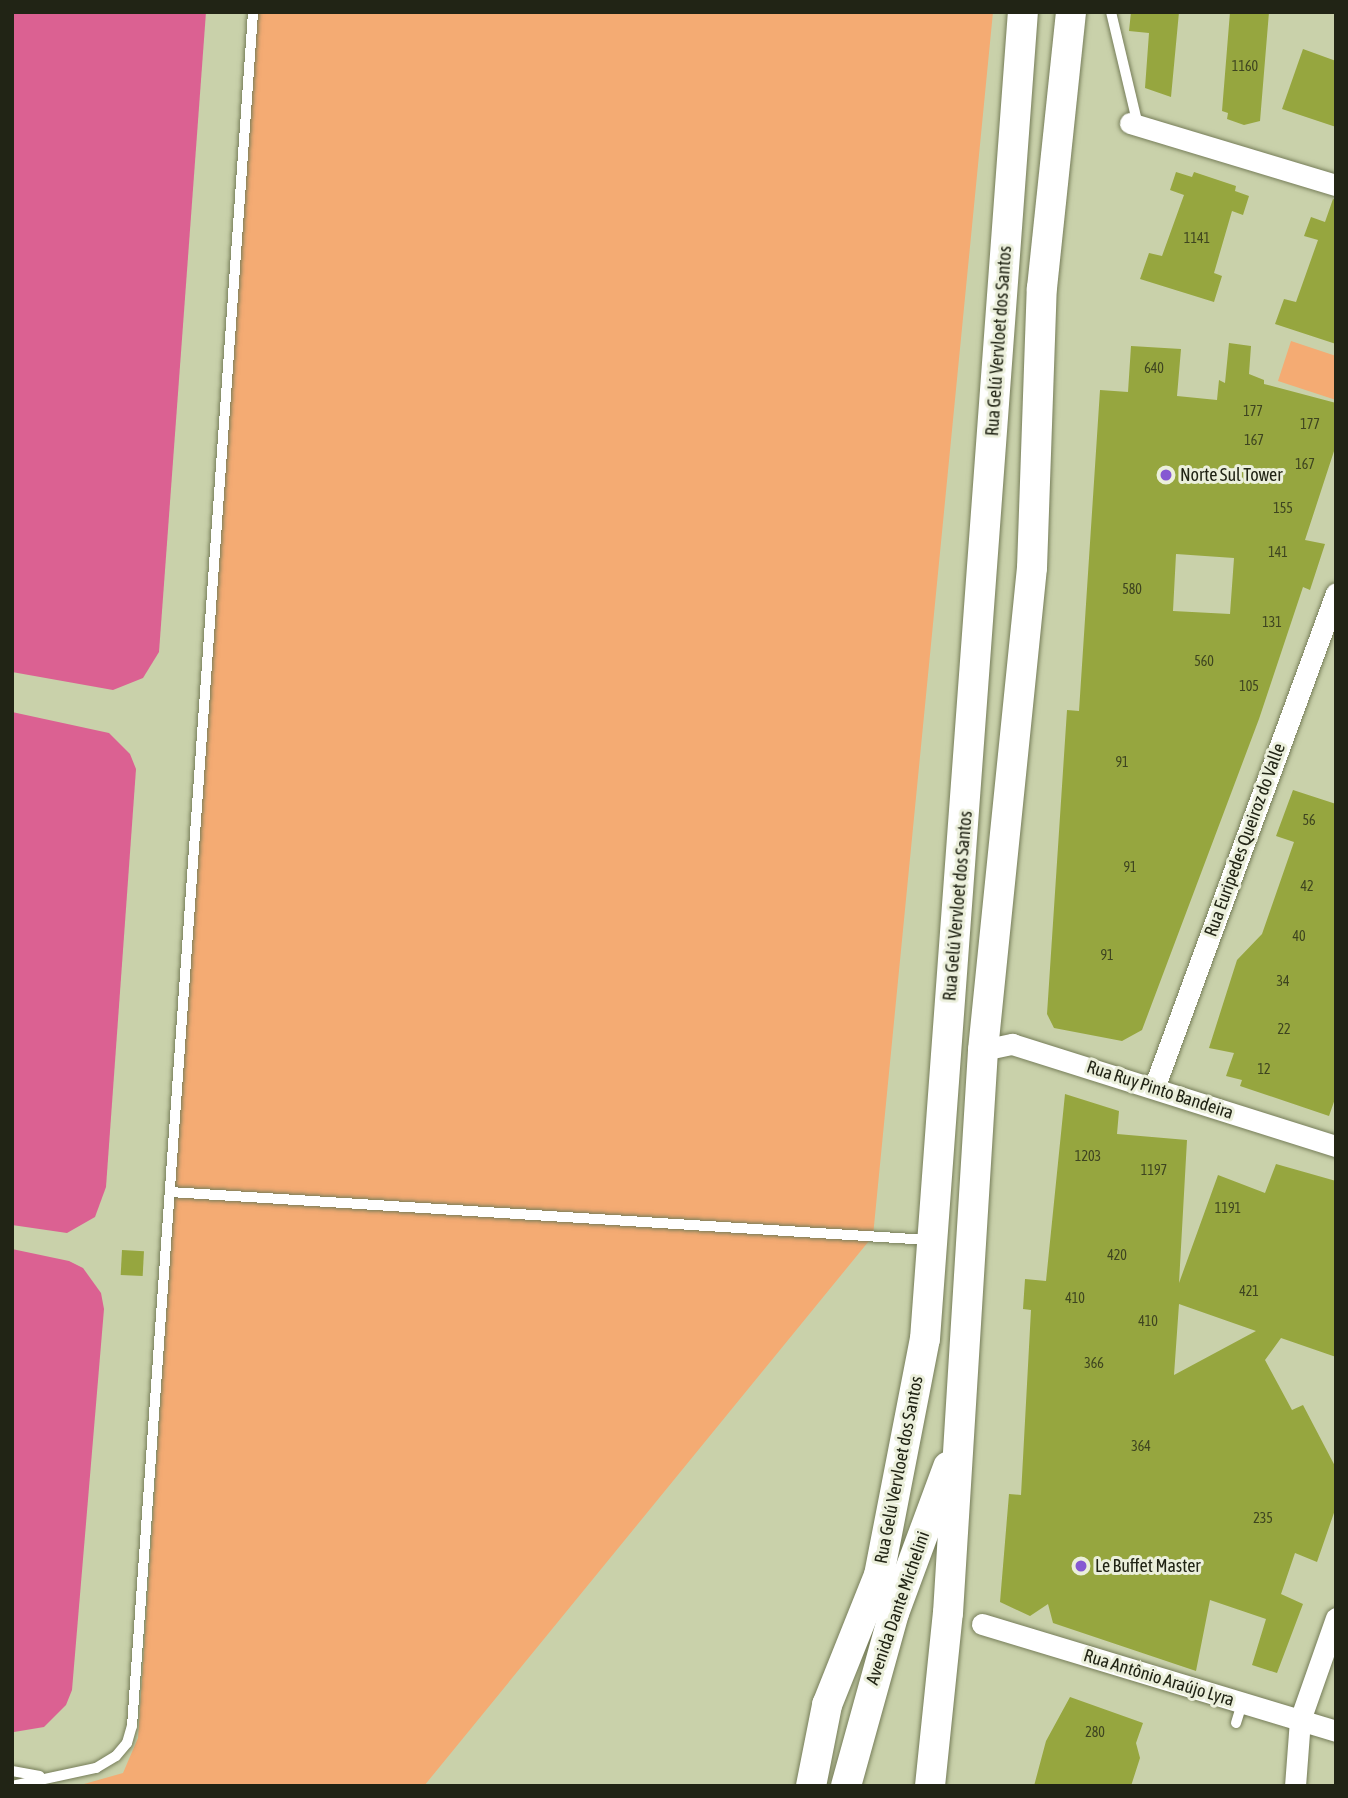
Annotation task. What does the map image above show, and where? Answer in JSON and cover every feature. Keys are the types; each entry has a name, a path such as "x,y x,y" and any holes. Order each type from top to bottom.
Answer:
{"main road":[{"name":"Rua Gelú Vervloet dos Santos","path":"811,1786 827,1705 884,1554 925,1339 930,1240 975,706 1023,12"},
{"path":"930,1786 960,1434 983,1050 1032,568 1042,288 1071,12"},
{"name":"Avenida Dante Michelini","path":"846,1786 894,1613 960,1434"}],"street":[{"path":"1134,125 1336,185"},
{"name":"Rua Euripedes Queiroz do Valle","path":"1154,1088 1336,593"},
{"name":"Rua Ruy Pinto Bandeira","path":"983,1050 1012,1044 1336,1146"},
{"path":"1296,1786 1300,1720 1336,1618"},
{"name":"Rua Antônio Araújo Lyra","path":"982,1624 1239,1713 1300,1720 1336,1731"}],"lane":[{"path":"12,1786 96,1768 116,1756 127,1743 132,1726 253,12"},
{"path":"1111,12 1134,125"},
{"path":"170,1192 930,1240"},
{"path":"12,1771 47,1777"}],"shaded area":[{"path":"12,12 206,12 159,652 143,678 113,690 12,672"},
{"path":"253,12 993,12 873,1236 424,1786 77,1786 123,1773 138,1738"},
{"path":"1291,341 1336,356 1336,400 1278,381"},
{"path":"12,712 109,733 130,754 136,769 106,1187 95,1217 67,1233 12,1225"},
{"path":"12,1249 69,1261 83,1268 101,1293 104,1309 72,1690 66,1705 44,1727 14,1732"}],"building":[{"path":"1131,12 1179,12 1171,97 1145,88 1149,33 1129,31"},
{"path":"1230,12 1269,12 1260,121 1244,125 1227,119 1228,113 1222,111"},
{"path":"1303,49 1336,61 1336,127 1282,109"},
{"path":"1176,172 1192,177 1194,172 1236,186 1235,191 1249,196 1243,215 1232,211 1214,273 1222,276 1214,302 1140,279 1149,253 1162,256 1184,195 1170,190"},
{"path":"1333,199 1336,200 1336,344 1275,324 1284,299 1296,302 1318,240 1304,236 1311,217 1325,222"},
{"path":"1229,343 1251,346 1249,374 1264,380 1264,384 1336,403 1336,445 1305,540 1325,544 1310,590 1303,587 1259,719 1142,1030 1122,1041 1054,1028 1047,1014 1067,710 1079,711 1100,390 1128,392 1131,346 1181,349 1177,396 1217,400 1219,380 1225,383","holes":["1176,554 1234,558 1230,614 1173,611"]},
{"path":"1293,790 1336,804 1336,1096 1329,1116 1240,1086 1242,1080 1226,1076 1234,1053 1209,1048 1237,960 1262,934 1294,842 1276,836"},
{"path":"1065,1094 1119,1111 1117,1134 1187,1140 1179,1283 1218,1175 1265,1193 1276,1164 1336,1181 1336,1357 1281,1338 1265,1360 1292,1410 1303,1405 1336,1468 1336,1507 1317,1562 1295,1553 1281,1594 1303,1604 1277,1673 1252,1665 1266,1619 1210,1600 1196,1671 1053,1623 1048,1604 1030,1616 1000,1602 1009,1494 1021,1495 1031,1310 1023,1309 1025,1279 1046,1281","holes":["1179,1304 1256,1331 1174,1375"]},
{"path":"122,1250 144,1251 143,1276 121,1275"},
{"path":"1070,1697 1143,1723 1136,1743 1140,1758 1131,1786 1034,1786 1046,1741"}],"place":[{"name":"Norte Sul Tower","path":"1166,475"},
{"name":"Le Buffet Master","path":"1081,1566"}]}
